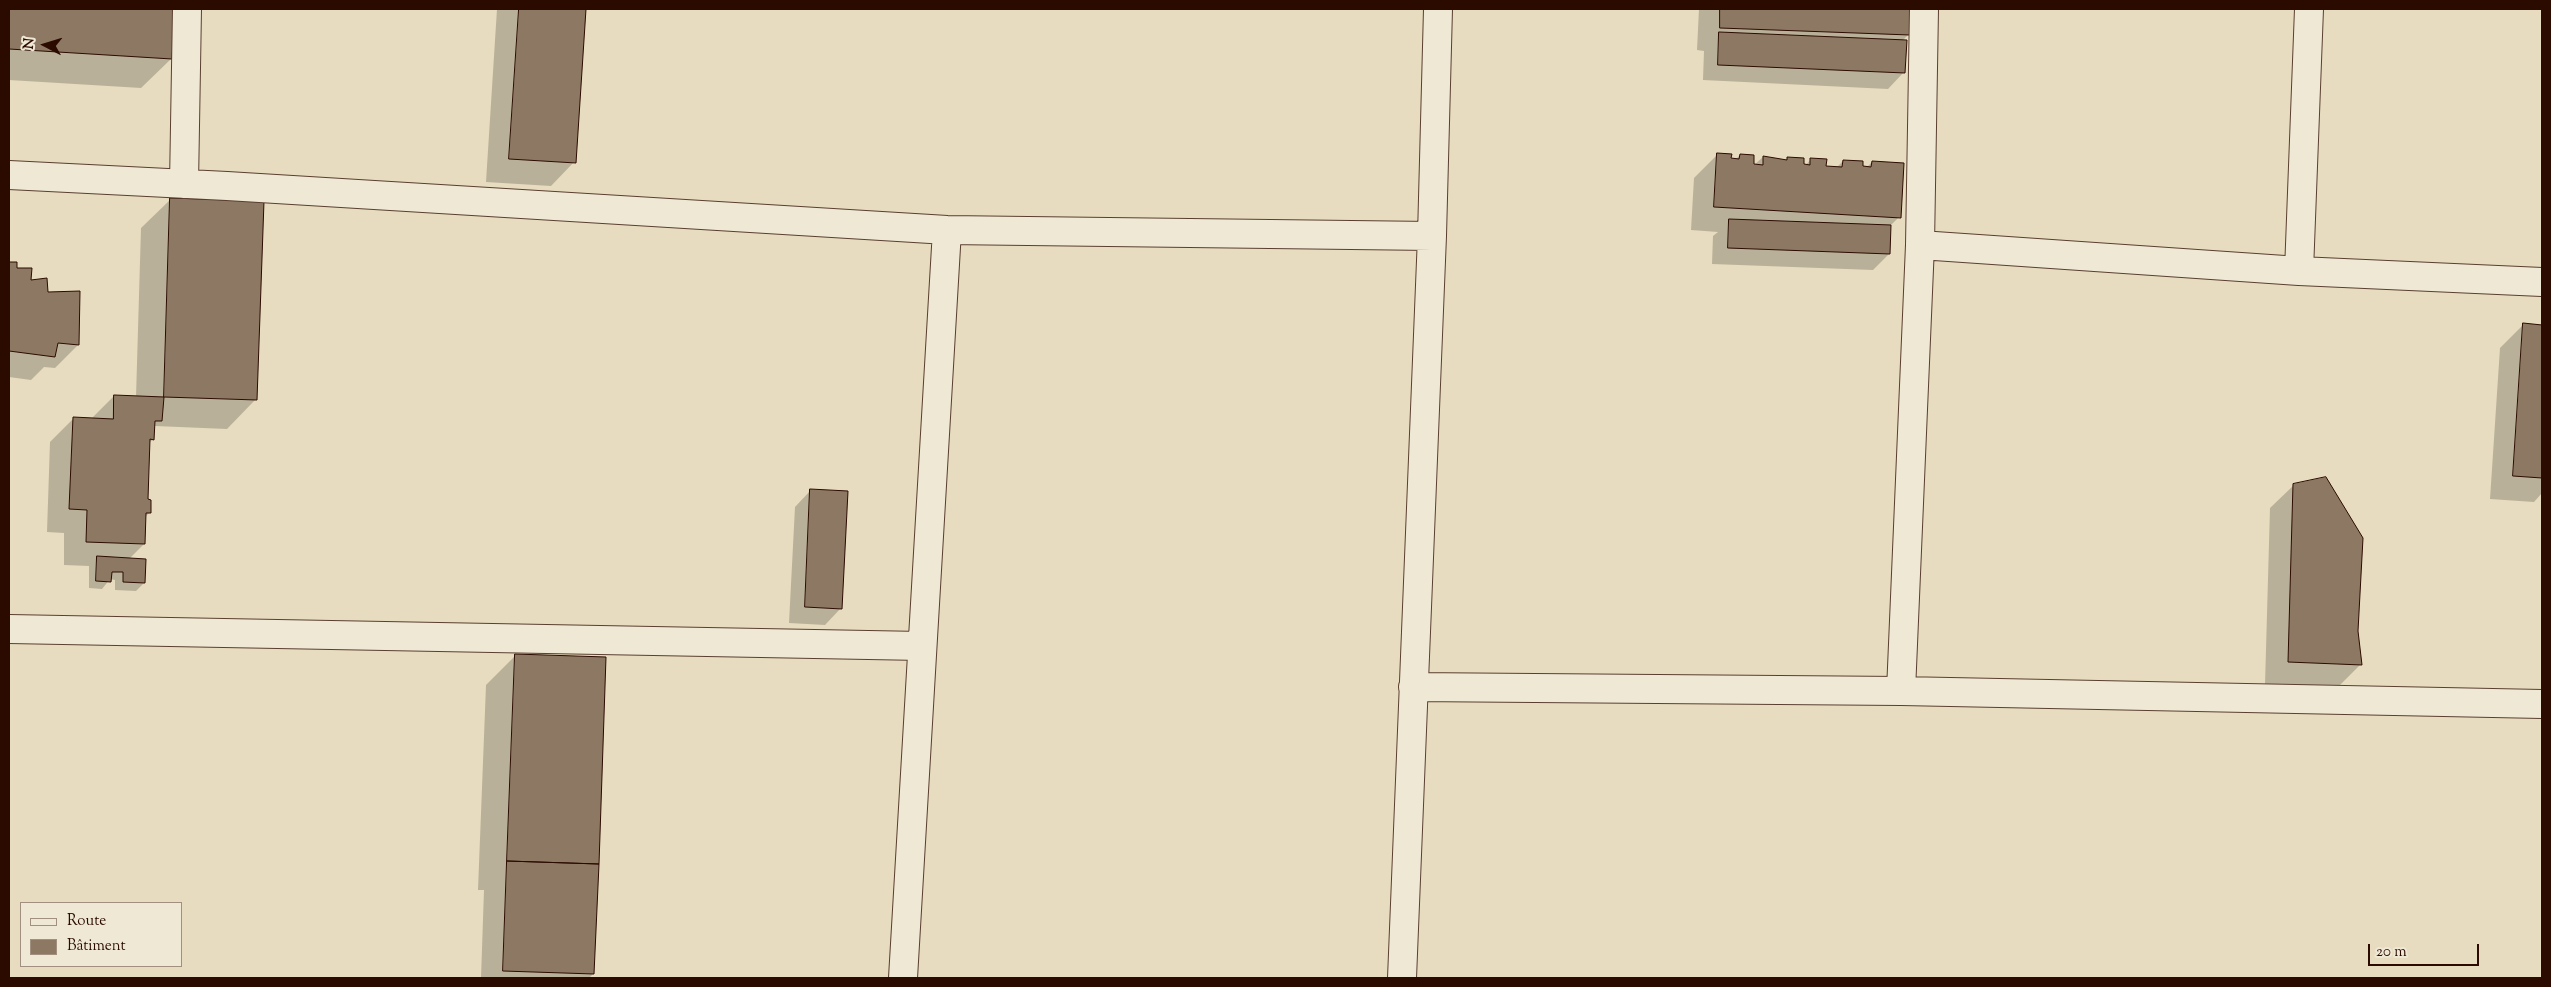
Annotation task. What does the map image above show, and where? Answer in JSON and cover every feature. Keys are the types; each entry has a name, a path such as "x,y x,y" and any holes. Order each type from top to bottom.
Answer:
{"street":[{"path":"184,184 187,9"},
{"path":"1402,978 1432,236 1438,9"},
{"path":"1901,691 1920,245 1924,9"},
{"path":"2299,271 2309,9"},
{"path":"9,175 946,230 1432,236"},
{"path":"903,978 946,230"},
{"path":"1920,245 2299,271 2542,282"},
{"path":"9,629 922,646"},
{"path":"1413,688 1901,691 2542,704"}],"building":[{"path":"9,9 175,9 172,59 9,49"},
{"path":"519,9 586,9 576,163 509,159"},
{"path":"1720,9 1911,9 1910,35 1720,28"},
{"path":"1719,32 1907,40 1905,73 1718,65"},
{"path":"1717,153 1732,154 1731,158 1739,159 1740,154 1754,155 1754,164 1763,165 1763,156 1787,160 1787,157 1804,158 1804,164 1810,165 1810,158 1827,159 1826,166 1842,167 1843,160 1863,161 1863,166 1871,167 1872,161 1904,163 1901,218 1714,207"},
{"path":"170,198 264,201 257,400 164,397"},
{"path":"1729,219 1891,225 1890,254 1728,248"},
{"path":"9,262 17,262 17,268 32,268 31,280 47,278 48,292 80,291 79,345 58,343 55,357 9,351"},
{"path":"2523,323 2542,325 2542,478 2513,476"},
{"path":"114,395 164,397 162,421 155,421 154,440 150,439 148,499 151,500 151,513 146,513 145,544 86,542 87,510 69,509 73,417 113,419"},
{"path":"2326,477 2363,538 2358,631 2362,665 2288,662 2293,484"},
{"path":"810,489 848,491 842,609 805,607"},
{"path":"97,556 146,559 145,583 123,582 123,572 112,572 111,582 96,581"},
{"path":"515,654 606,657 599,864 507,861"},
{"path":"507,861 599,864 594,974 503,971"}]}
